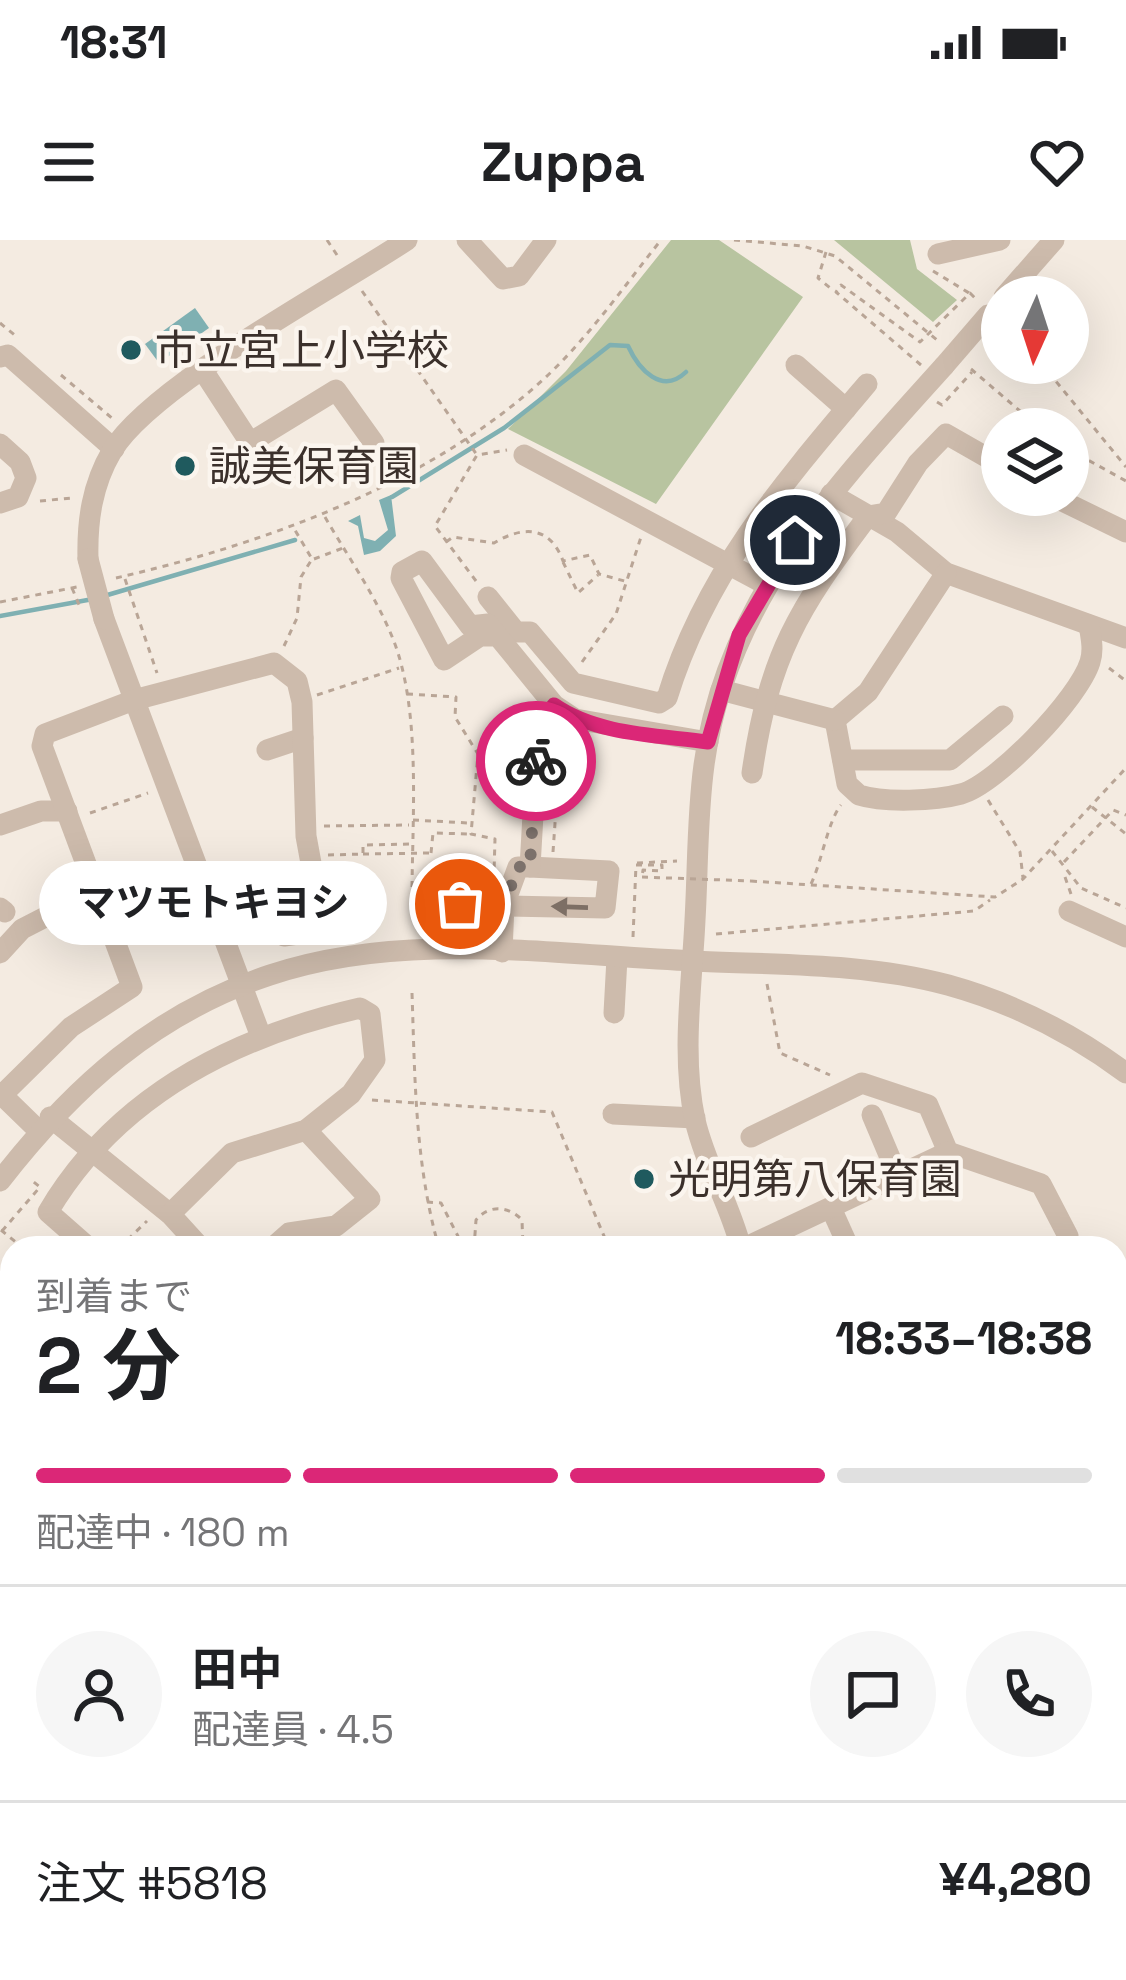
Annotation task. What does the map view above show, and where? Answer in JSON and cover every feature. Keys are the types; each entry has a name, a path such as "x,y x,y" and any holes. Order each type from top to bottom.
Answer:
{"street":[{"path":"260,1034 104,619 88,559 90,511 113,449 141,415 406,240"},
{"path":"467,240 502,279 519,276 546,240"},
{"path":"933,255 1000,240"},
{"path":"1019,276 1054,240"},
{"path":"738,1236 694,1118 689,1065 708,742 721,689 739,635 765,584 933,366 981,316"},
{"path":"0,356 8,356 113,449"},
{"path":"796,365 846,409"},
{"path":"205,372 247,438 256,440 336,390 374,443"},
{"path":"506,638 485,622 470,626 422,561 402,572 444,660 480,636 506,638 530,632 573,683 659,703 667,698 689,630 726,560 867,384"},
{"path":"829,429 864,454"},
{"path":"752,773 762,701 796,616 868,516 886,513 919,463 946,434 981,454"},
{"path":"0,444 23,490 11,503"},
{"path":"524,455 765,584"},
{"path":"831,494 946,573 1126,638"},
{"path":"1089,514 1126,532"},
{"path":"835,720 868,692 946,573"},
{"path":"488,596 506,638 554,705 574,719 708,742"},
{"path":"835,720 852,790 867,798 947,796 979,785 1047,724 1082,679 1092,656 1089,625"},
{"path":"190,1236 93,1152 2,1095 71,1027 132,987 42,746 45,734 134,700 274,663 297,681 302,702 306,826 316,875 311,896 296,910 220,925"},
{"path":"721,689 835,720"},
{"path":"530,866 538,728 554,705"},
{"path":"843,760 950,760 1003,716"},
{"path":"267,750 303,738"},
{"path":"0,825 41,812 70,811"},
{"path":"460,904 504,905 605,908 608,872 518,867 504,905 502,952"},
{"path":"0,953 22,929 96,890"},
{"path":"311,896 366,899"},
{"path":"1069,911 1126,937"},
{"path":"279,916 284,936 304,933"},
{"path":"12,1176 44,1124 125,1050 182,1013 243,985 364,952 502,952 869,970 947,985 1047,1023 1126,1073"},
{"path":"614,1013 617,958"},
{"path":"75,1236 48,1212 93,1152 172,1084 260,1034 359,1008 370,1014 372,1072 306,1130 232,1153 166,1211"},
{"path":"751,1137 862,1083 928,1105 948,1152"},
{"path":"613,1114 694,1118"},
{"path":"872,1115 897,1174"},
{"path":"286,1236 336,1226 370,1199 306,1130"},
{"path":"769,1236 948,1152 1040,1184 1068,1236"},
{"path":"831,1208 844,1236"}],"path":[{"path":"327,240 477,455"},
{"path":"107,580 324,515 464,436 511,406 559,364 661,240"},
{"path":"734,240 826,252 937,340"},
{"path":"826,252 818,278 933,366"},
{"path":"933,255 934,274 981,298"},
{"path":"836,292 841,285 920,342 970,293"},
{"path":"942,405 972,370 1016,408"},
{"path":"1058,384 1126,467"},
{"path":"488,596 435,526 477,455 497,449 524,455"},
{"path":"1089,461 1126,482"},
{"path":"11,503 67,496"},
{"path":"324,515 376,604 401,668 406,694 412,910"},
{"path":"578,665 609,629 646,518"},
{"path":"292,525 312,559"},
{"path":"446,542 453,537 494,543 510,532 530,530 552,540 578,593 599,574"},
{"path":"286,642 297,618 301,577 312,559 343,548"},
{"path":"563,561 590,555 599,574 628,582"},
{"path":"124,576 163,692"},
{"path":"0,602 89,584"},
{"path":"72,588 80,607"},
{"path":"302,702 401,668"},
{"path":"1118,670 1126,681"},
{"path":"406,694 457,697 455,717 478,754 471,834"},
{"path":"478,754 522,756 524,763"},
{"path":"548,764 559,766 552,841"},
{"path":"714,934 974,911 1023,879 1126,768"},
{"path":"979,785 1020,852 1023,879"},
{"path":"70,811 96,813 156,790"},
{"path":"810,885 831,836 831,817 852,790"},
{"path":"1091,806 1126,834"},
{"path":"1064,862 1113,810 1126,815"},
{"path":"306,826 471,823"},
{"path":"332,855 431,854 433,832 471,834 496,839 494,878"},
{"path":"363,854 363,845 411,844"},
{"path":"1050,850 1064,862 1067,876 1082,888 1126,908"},
{"path":"633,938 637,859 685,861"},
{"path":"637,865 662,865 662,871"},
{"path":"684,872 643,870 642,877 995,898"},
{"path":"767,984 780,1053 855,1087"},
{"path":"412,993 416,1104 426,1202 436,1236"},
{"path":"367,1100 552,1112 604,1236"},
{"path":"1,1231 40,1187 12,1176"},
{"path":"426,1202 441,1203 458,1236"},
{"path":"473,1236 480,1214 496,1209 510,1210 522,1220 523,1236"},
{"path":"134,1236 166,1211"}],"green space":[{"path":"671,240 719,240 803,297 656,504 508,429 566,371"},
{"path":"834,240 910,240 917,269 957,300 933,322"}],"water":[{"path":"195,308 209,328 159,363 145,344"},
{"path":"391,495 396,536 380,551 364,555 358,526 348,521 360,515 364,538 375,541 388,530 379,500"}],"waterway":[{"path":"392,497 504,428 610,345 628,346 645,371 660,380 686,372"},
{"path":"104,596 295,540"},
{"path":"0,616 93,599"}],"way so far":[{"path":"460,904 504,905 518,867 530,866 536,761"}],"place":[{"name":"市立宮上小学校","path":"131,350"},
{"name":"誠美保育園","path":"185,466"},
{"name":"マツモトキヨシ","path":"460,904"},
{"name":"光明第八保育園","path":"644,1179"}],"route":[{"path":"536,761 538,728 554,705 574,719 601,727 708,742 739,635 795,540"}]}
